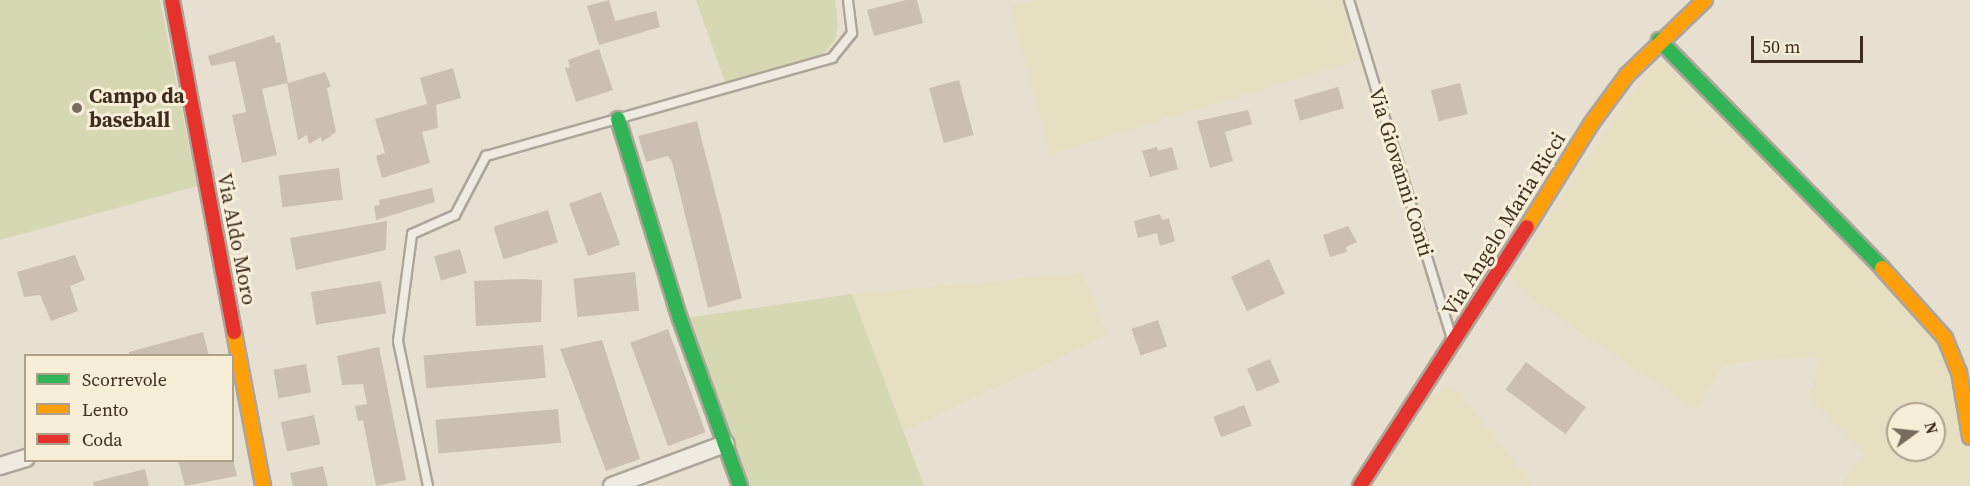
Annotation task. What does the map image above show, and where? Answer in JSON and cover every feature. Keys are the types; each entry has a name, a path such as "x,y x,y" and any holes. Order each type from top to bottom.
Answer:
{"street":[{"name":"Via Aldo Moro","path":"172,0 232,354"},
{"name":"Via Angelo Maria Ricci","path":"1360,486 1454,345 1591,124 1627,75 1659,40 1705,0"},
{"path":"1659,40 1929,316 1956,363 1970,437"},
{"path":"618,119 680,319 740,486"},
{"name":"Via Aldo Moro","path":"234,367 239,397 263,486"},
{"path":"612,486 725,444"},
{"path":"0,466 24,459"}],"lane":[{"path":"428,486 398,341 412,234 455,215 486,156 832,58 852,33 848,0"},
{"name":"Via Giovanni Conti","path":"1349,0 1454,345"}],"shaded area":[{"path":"1032,0 1341,0 1358,60 1050,154 1010,7"},
{"path":"1659,59 1694,85 1946,347 1970,443 1970,486 1841,486 1864,453 1808,396 1816,378 1817,357 1747,361 1723,367 1695,410 1533,300 1509,276 1629,96"},
{"path":"1083,273 1107,335 904,431 852,294"},
{"path":"1447,389 1458,391 1534,486 1372,486 1431,395"}],"green space":[{"name":"Campo da baseball","path":"0,0 160,0 197,186 0,240"},
{"path":"696,0 835,0 838,27 835,40 819,59 727,88"},
{"path":"852,294 924,486 745,486 680,319"}],"building":[{"path":"609,0 615,21 656,11 660,27 599,45 587,6"},
{"path":"906,0 917,0 923,23 874,36 867,10"},
{"path":"274,35 276,43 280,42 288,83 325,72 331,86 327,88 336,132 322,142 321,137 309,144 307,135 298,140 287,83 262,89 277,155 242,163 232,115 246,112 235,61 211,66 208,56"},
{"path":"599,49 613,90 576,102 565,68 570,67 568,60"},
{"path":"453,68 461,98 436,105 438,128 422,132 430,163 382,178 376,156 385,153 375,119 427,104 420,78"},
{"path":"959,80 974,135 944,143 929,88"},
{"path":"1460,83 1468,114 1439,121 1431,90"},
{"path":"1338,87 1344,108 1300,121 1294,100"},
{"path":"1248,110 1252,124 1225,132 1233,161 1210,168 1197,121"},
{"path":"697,121 742,298 708,308 672,162 668,156 646,162 638,136"},
{"path":"1157,147 1158,151 1172,147 1178,169 1150,177 1142,151"},
{"path":"339,168 343,200 282,207 278,175"},
{"path":"432,188 435,202 376,220 374,206 380,205 379,200"},
{"path":"601,192 620,245 588,256 569,204"},
{"path":"548,210 558,243 503,259 493,227"},
{"path":"1160,214 1162,220 1169,218 1175,241 1160,246 1157,233 1138,238 1134,221"},
{"path":"387,221 386,250 296,270 290,238"},
{"path":"1348,226 1357,242 1346,247 1347,252 1330,257 1323,235"},
{"path":"460,249 467,273 441,280 434,256"},
{"path":"75,255 85,280 70,286 78,311 51,321 40,295 24,297 17,272"},
{"path":"1269,259 1285,293 1247,311 1231,277"},
{"path":"635,272 639,311 577,317 573,278"},
{"path":"542,280 541,322 476,326 474,281"},
{"path":"381,281 386,314 316,325 311,292"},
{"path":"1158,320 1167,346 1141,356 1132,329"},
{"path":"668,329 706,432 668,446 630,343"},
{"path":"203,332 208,354 129,354 129,352"},
{"path":"602,340 640,459 606,471 560,349"},
{"path":"543,345 546,378 426,388 423,355"},
{"path":"379,347 406,480 376,486 363,420 358,421 355,406 367,404 363,384 342,385 337,356"},
{"path":"1270,359 1280,382 1257,392 1247,369"},
{"path":"1526,362 1586,407 1565,434 1506,389"},
{"path":"306,364 311,393 279,398 274,370"},
{"path":"1244,405 1252,426 1221,437 1213,417"},
{"path":"558,409 561,443 438,454 435,420"},
{"path":"314,415 320,444 287,451 281,422"},
{"path":"179,462 234,462 237,476 185,486"},
{"path":"323,466 328,486 293,486 290,473"},
{"path":"145,469 149,486 94,486 93,482"}],"traffic: fast":[{"path":"1659,40 1882,268"},
{"path":"618,119 680,319 740,486"}],"traffic: slow":[{"path":"1527,227 1591,124 1627,75 1705,0"},
{"path":"1882,268 1945,338 1959,372 1970,437"},
{"path":"234,332 263,486"}],"traffic: jam":[{"path":"172,0 234,332"},
{"path":"1360,486 1527,227"}],"place":[{"name":"Campo da baseball","path":"77,108"}]}
